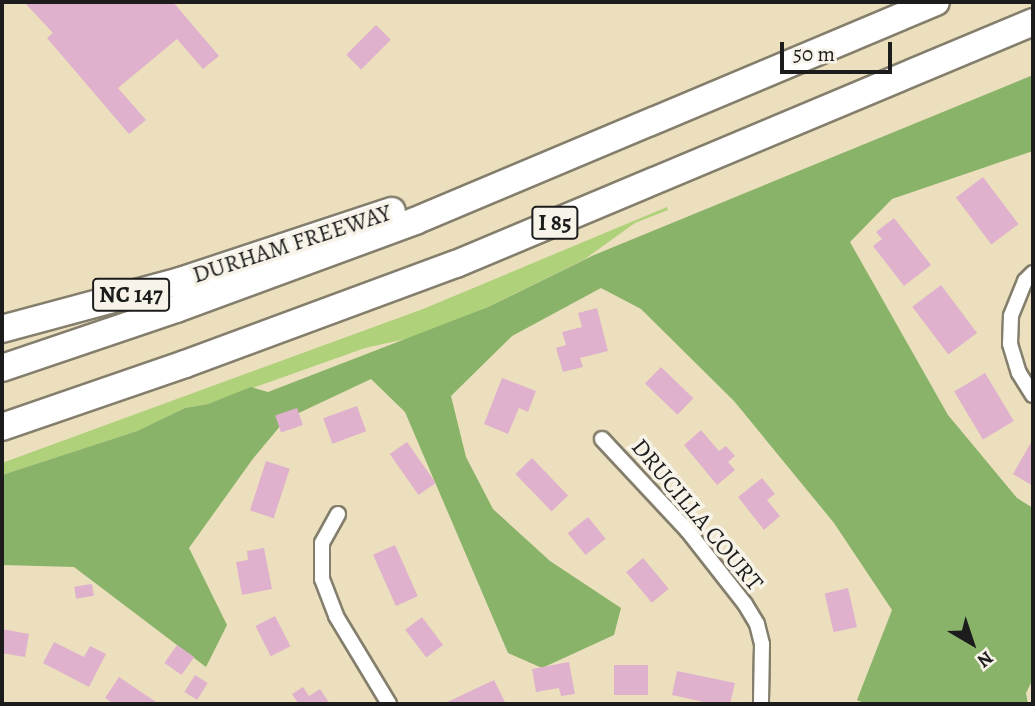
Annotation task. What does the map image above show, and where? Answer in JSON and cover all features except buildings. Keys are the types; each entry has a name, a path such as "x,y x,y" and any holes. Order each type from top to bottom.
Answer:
{"highway":[{"name":"I 85","path":"2,368 291,268 502,185 936,2"},
{"name":"I 85","path":"2,426 185,365 456,264 1033,22"},
{"name":"DURHAM FREEWAY","path":"2,329 193,277 439,196 502,185"}],"street":[{"path":"1033,273 1025,281 1011,316 1010,344 1019,373 1033,395"},
{"name":"DRUCILLA COURT","path":"602,439 687,530 745,604 757,624 762,644 761,704"},
{"path":"338,514 321,543 322,579 336,616 389,704"}],"green space":[{"path":"1033,75 1033,151 892,199 850,242 948,415 1017,498 1033,508 1033,679 1026,693 1028,704 866,704 857,700 892,610 834,523 734,401 641,309 601,288 512,336 451,396 466,457 493,509 550,561 621,608 614,635 542,668 508,653 405,412 371,379 286,419 252,460 189,548 227,625 206,667 74,567 2,565 2,475 137,431 185,408 208,404 251,387 268,392 488,307 594,255"},
{"path":"667,207 668,210 635,223 585,259 488,307 410,338 365,348 208,404 185,408 137,431 2,475 2,463 423,309"}]}
